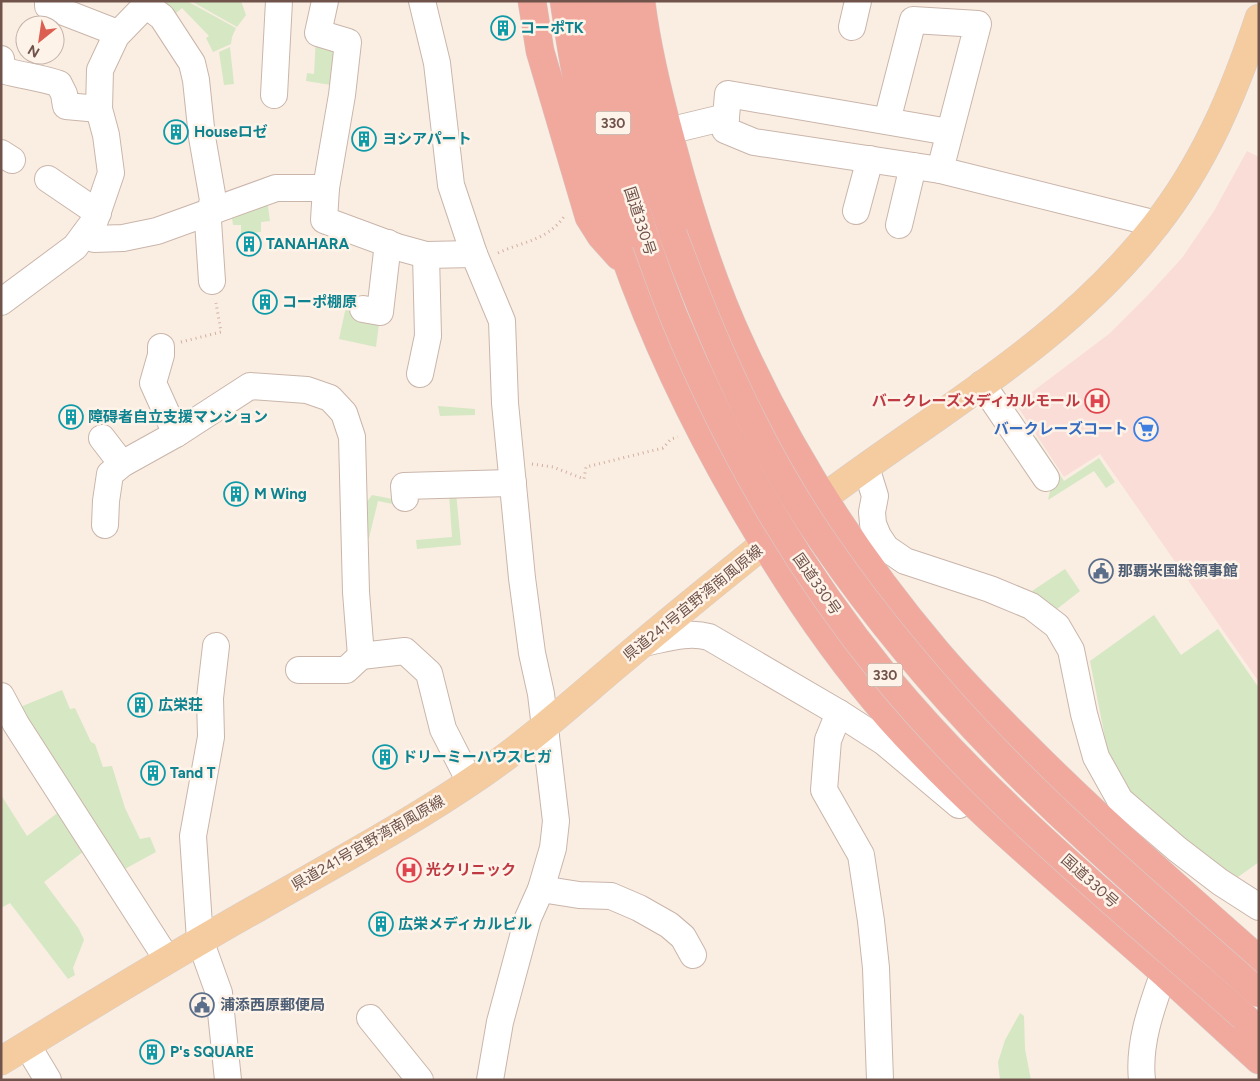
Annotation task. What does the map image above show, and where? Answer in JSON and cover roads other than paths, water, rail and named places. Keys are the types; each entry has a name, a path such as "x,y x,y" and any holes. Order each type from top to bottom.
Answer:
{"highway":[{"path":"532,1 540,51 589,218 609,246 628,263"},
{"path":"564,1 573,58 595,161 628,263 665,357 697,425 764,545 785,578 837,653 890,717 946,776 1044,869 1164,972 1259,1060"},
{"name":"国道330号","path":"590,1 601,70 614,128 628,185 646,242 674,316 727,432 779,526 802,563 841,619 887,678 934,731 997,795 1071,864 1252,1024"},
{"name":"国道330号","path":"617,1 628,71 640,125 673,234 697,299 722,358 749,414 808,518 867,602 913,660 965,719 1090,843 1259,993"},
{"path":"641,1 656,89 684,191 717,288 740,344 769,403 824,497 882,585 938,653 995,716 1102,821 1259,960"},
{"path":"656,89 661,1"}],"main road":[{"name":"県道241号宜野湾南風原線","path":"1,1061 167,959 414,818 470,782 544,728 643,643 824,497 982,384 1052,330 1093,294 1136,250 1157,224 1194,169 1219,122 1242,67 1259,18"}],"street":[{"path":"48,1 48,6 110,30 116,36"},
{"path":"274,94 279,1"},
{"path":"325,1 318,33 348,42 342,95 326,188 324,220 388,243 426,254 476,259"},
{"path":"422,1 437,63 452,185 476,259 502,321 505,400 522,578 548,751 556,821 553,848 541,889 528,918 500,1022 490,1080"},
{"path":"852,27 858,1"},
{"path":"1,302 76,247 91,224 111,173 106,135 99,110 100,70 116,36 147,3 162,17 192,63 196,80 202,137 213,200 208,220 212,280"},
{"path":"887,121 913,20 978,24 940,170"},
{"path":"1,59 2,70 59,84 64,94 66,106 99,110"},
{"path":"949,132 728,94 725,130 754,142 940,170 1157,224"},
{"path":"668,131 726,117"},
{"path":"856,211 870,159"},
{"path":"898,225 913,166"},
{"path":"53,189 91,224 94,239 123,238 157,232 276,188 326,188"},
{"path":"363,309 380,312 388,243"},
{"path":"420,374 428,336 426,254"},
{"path":"161,347 161,355 153,383 176,434"},
{"path":"982,384 1046,478"},
{"path":"105,525 110,474 122,464 176,434 250,386 307,390 330,398 344,413 352,437 356,592 360,656"},
{"path":"102,438 122,464"},
{"path":"866,467 875,496 872,524 886,548 905,561 990,589 1031,606 1057,626 1072,650 1084,714 1096,757 1120,800 1176,850 1259,907"},
{"path":"405,498 404,486 512,472"},
{"path":"643,643 680,635 698,634 709,637 839,713 884,742 974,818 1044,869"},
{"path":"216,646 210,698 210,738 193,836 200,940 219,993 228,1080"},
{"path":"299,670 346,670 360,656 405,651 429,673 443,729 470,782"},
{"path":"195,683 197,710 208,750"},
{"path":"1,696 8,728 167,959"},
{"path":"839,713 828,740 824,790 861,855 872,921 876,968 880,1080"},
{"path":"541,889 610,896 632,905 669,925 683,937 692,955"},
{"path":"1142,1080 1141,1068 1146,1028 1164,972"},
{"path":"370,1018 420,1080"},
{"path":"27,1045 48,1080"}],"place":[{"name":"コーポTK","path":"503,28"},
{"name":"Houseロゼ","path":"176,132"},
{"name":"ヨシアパート","path":"364,139"},
{"name":"TANAHARA","path":"249,244"},
{"name":"コーポ棚原","path":"265,302"},
{"name":"バークレーズメディカルモール","path":"1097,401"},
{"name":"障碍者自立支援マンション","path":"71,417"},
{"name":"バークレーズコート","path":"1146,429"},
{"name":"M Wing","path":"236,494"},
{"name":"那覇米国総領事館","path":"1101,571"},
{"name":"広栄荘","path":"140,705"},
{"name":"ドリーミーハウスヒガ","path":"385,757"},
{"name":"Tand T","path":"153,773"},
{"name":"光クリニック","path":"409,870"},
{"name":"広栄メディカルビル","path":"381,924"},
{"name":"浦添西原郵便局","path":"202,1005"},
{"name":"P's SQUARE","path":"152,1052"}]}
